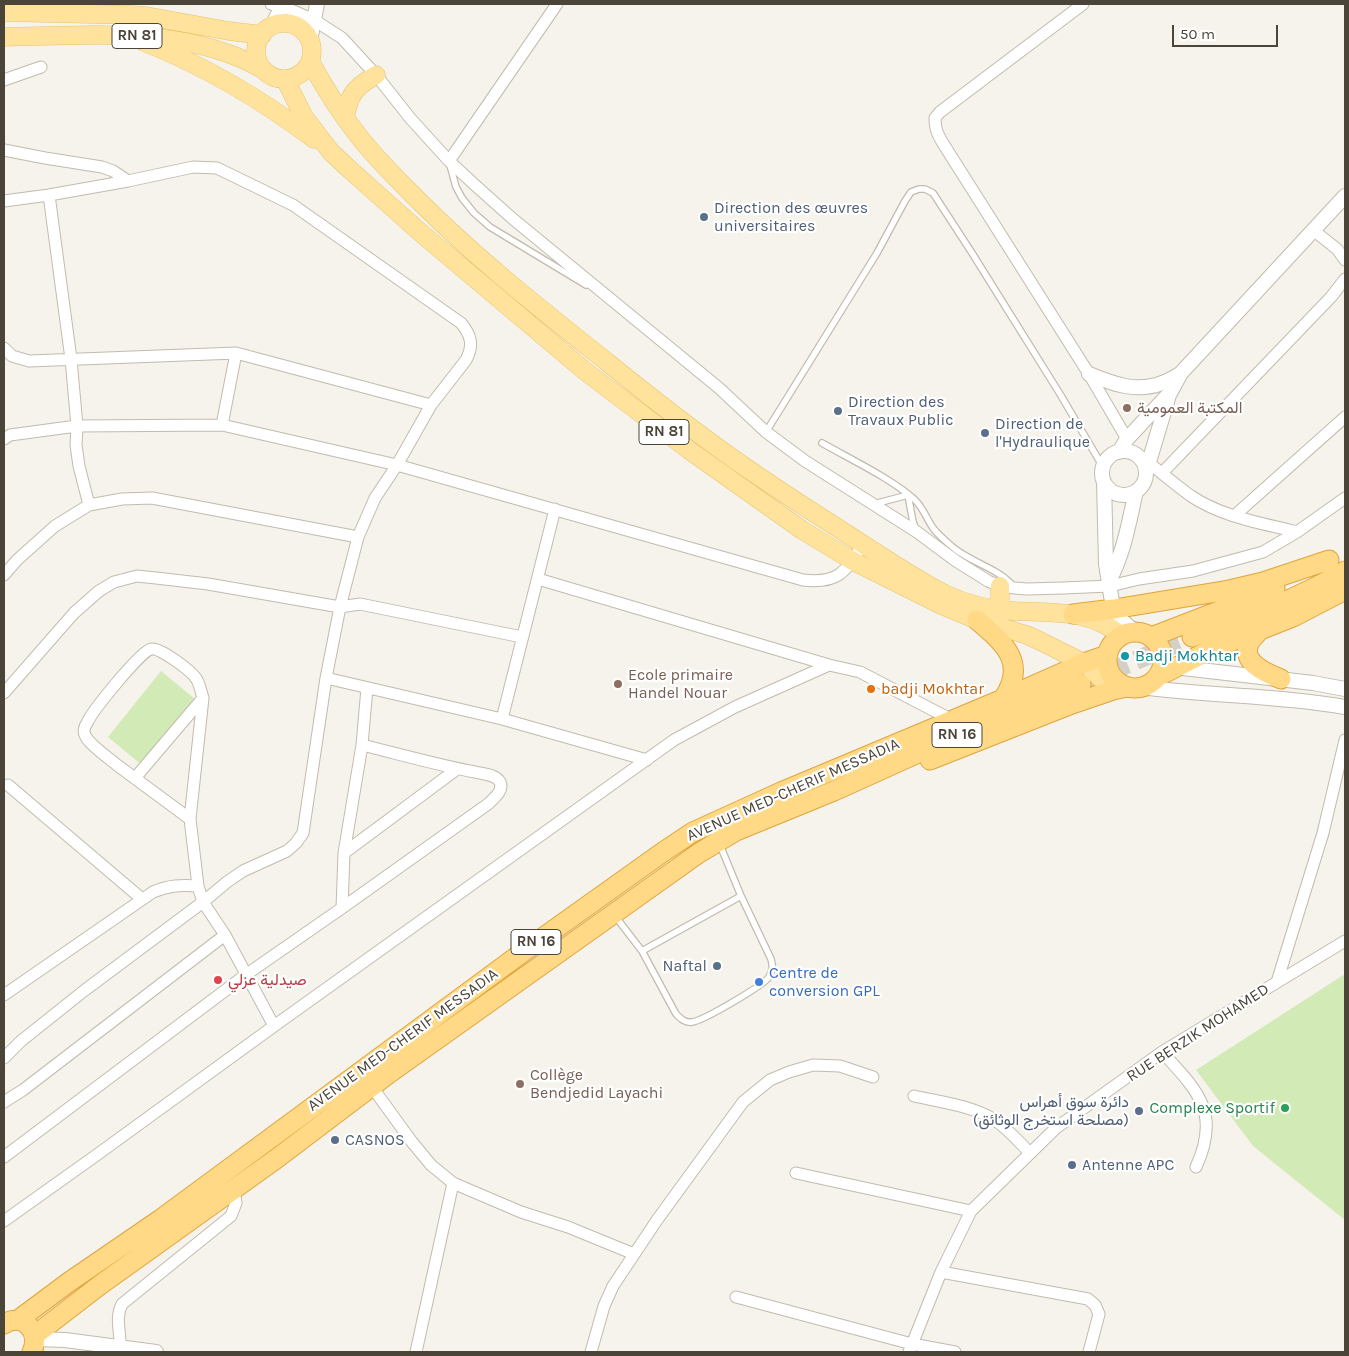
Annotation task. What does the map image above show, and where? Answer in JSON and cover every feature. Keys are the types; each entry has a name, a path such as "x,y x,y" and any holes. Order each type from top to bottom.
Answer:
{"highway":[{"path":"1073,614 1114,609 1246,586 1263,582 1337,556"},
{"path":"1127,688 1111,675 1108,668 1107,655 1115,640 1136,635 1270,591 1337,556"},
{"path":"1192,637 1258,613 1332,579 1345,571"},
{"path":"834,791 896,774 1072,704 1127,688 1147,685 1166,669 1293,617 1345,590"},
{"path":"977,620 997,637 1010,656 1013,666 1013,678 1009,690 1003,699"},
{"path":"1259,631 1248,646 1249,658 1252,663 1264,672 1281,679"},
{"path":"1136,635 1158,644 1166,669"},
{"name":"AVENUE MED-CHERIF MESSADIA","path":"11,1322 161,1218 527,949 693,832 721,818 1084,663 1107,655"},
{"name":"RN 16","path":"834,791 967,730 1081,684"},
{"name":"AVENUE MED-CHERIF MESSADIA","path":"34,1342 100,1285 679,867 718,841 736,832 834,791"},
{"path":"11,1322 25,1323 31,1328 34,1342"}],"main road":[{"path":"132,15 146,4"},
{"name":"RN 81","path":"4,12 146,16 229,32 267,31"},
{"path":"279,24 286,24 301,29 310,41 312,48 310,61 300,74 293,78 277,78 270,75 259,64 256,49 258,41 267,31 279,24"},
{"name":"RN 81","path":"127,36 176,56 224,80 268,107 331,152 421,233 585,371 697,456 802,530 853,561 941,605 977,620 1027,636 1084,663 1127,688"},
{"name":"RN 81","path":"4,37 155,37 193,44 236,57 264,70"},
{"name":"RN 81","path":"310,61 345,118 375,155 444,226 489,266 661,405 720,449 779,490 863,544 930,586 964,603 1000,610 1073,614 1098,620 1136,635"},
{"path":"345,118 349,101 355,89 376,74"},
{"name":"RN 81","path":"285,79 304,117 331,152"},
{"path":"1000,610 1007,587"}],"street":[{"path":"310,41 317,4"},
{"path":"449,160 557,4"},
{"path":"1083,4 940,112 935,118 935,122 936,130 944,146 1089,374 1127,439"},
{"path":"267,31 279,5 314,20 342,38 376,74 410,118 449,160 513,220 719,388 766,432 805,461 917,532 988,581 1007,587 1063,588 1139,579 1193,570 1263,552 1297,532 1345,498"},
{"path":"4,80 41,67"},
{"path":"4,150 102,167 113,171 128,181"},
{"path":"4,200 49,195 193,167 218,168 292,205 461,323 468,332 471,342 469,354 431,405 397,465 375,498 358,537 340,607 326,678 303,833 287,851 243,871 227,882 86,990 22,1041 4,1058"},
{"path":"49,195 71,360 76,444 79,466 89,506"},
{"path":"1118,452 1127,439 1169,394 1181,373 1345,196"},
{"path":"1313,230 1337,249 1345,260"},
{"path":"1162,474 1331,297 1345,279"},
{"path":"4,348 12,356 30,361 236,353 431,405"},
{"path":"222,424 236,353"},
{"path":"1089,374 1110,383 1128,387 1147,387 1163,383 1181,373"},
{"path":"1104,482 1114,493 1122,495 1136,491 1142,486 1169,394"},
{"path":"1234,516 1345,417"},
{"path":"4,439 10,435 76,426 222,424 397,465 803,580 816,582 828,580 846,569 863,544"},
{"path":"1136,635 1123,622 1114,609 1106,564 1104,482 1102,474 1106,460 1112,455 1125,451 1137,455 1145,465 1162,474 1192,497 1213,508 1234,516 1297,532"},
{"path":"1109,583 1122,553 1136,491"},
{"path":"4,575 17,560 55,526 89,506 122,499 152,498 358,537"},
{"path":"502,719 555,509"},
{"path":"4,693 74,613 99,590 114,582 137,576 208,584 340,607 360,604 522,637"},
{"path":"538,579 829,665 860,672 952,720"},
{"path":"190,819 100,752 86,738 84,731 87,722 96,709 134,664 150,649 159,650 197,679 203,698 190,819 198,886 203,902 225,935 274,1026"},
{"path":"4,1221 674,740 735,707 829,665"},
{"path":"1166,669 1281,679 1345,689"},
{"path":"326,678 502,719 647,760"},
{"path":"342,908 344,853 362,745 367,688"},
{"path":"1127,688 1289,699 1345,707"},
{"path":"135,778 203,698"},
{"path":"1277,982 1323,833 1345,740"},
{"path":"4,1157 247,974 475,814 499,793 501,788 497,778 491,776 362,745"},
{"path":"344,853 457,769"},
{"path":"8,784 142,899"},
{"path":"4,995 142,899 165,887 181,885 198,886"},
{"path":"4,1101 23,1090 225,935"},
{"name":"RUE BERZIK MOHAMED","path":"911,1348 941,1272 971,1211 1056,1128 1162,1052 1345,941"},
{"path":"1162,1052 1193,1087 1202,1104 1207,1120 1204,1149 1196,1167"},
{"path":"591,1352 604,1306 613,1286 743,1102 770,1080 814,1065 840,1066 873,1077"},
{"path":"372,1087 412,1142 453,1183 521,1212 634,1254"},
{"path":"914,1096 972,1110 994,1120 1007,1129 1030,1153"},
{"path":"796,1173 971,1211"},
{"path":"416,1352 453,1183"},
{"path":"120,1350 118,1315 122,1304 231,1216 236,1203 234,1189"},
{"path":"941,1272 1088,1299 1095,1305 1099,1314 1090,1352"},
{"path":"736,1297 911,1348 955,1352"},
{"path":"34,1342 65,1340 120,1350 156,1352"}],"lane":[{"path":"449,160 456,187 462,198 474,213 490,227 612,301"},
{"path":"766,432 877,253 905,201 912,192 925,189 933,193 967,245 1103,467"},
{"path":"822,443 908,495 921,507 934,529 942,537 970,559 1008,580 1007,587"},
{"path":"872,504 908,495"},
{"path":"908,495 913,522 917,532"},
{"path":"614,914 642,951 676,1014 686,1022 695,1022 702,1019 763,984 773,967 771,958 741,896 718,841"},
{"path":"642,951 741,896"}],"green space":[{"path":"161,671 201,704 148,770 108,737"},
{"name":"Complexe Sportif","path":"1345,974 1345,1220 1253,1146 1196,1070"}],"tunnel":[{"path":"1084,682 1192,637"}],"place":[{"name":"Direction des œuvres universitaires","path":"704,217"},
{"name":"المكتبة العمومية","path":"1127,408"},
{"name":"Direction des Travaux Public","path":"838,411"},
{"name":"Direction de l'Hydraulique","path":"985,433"},
{"name":"Badji Mokhtar","path":"1125,656"},
{"name":"Ecole primaire Handel Nouar","path":"618,684"},
{"name":"badji Mokhtar","path":"871,689"},
{"name":"Naftal","path":"717,966"},
{"name":"صيدلية عزلي","path":"218,980"},
{"name":"Centre de conversion GPL","path":"759,982"},
{"name":"Collège Bendjedid Layachi","path":"520,1084"},
{"name":"Complexe Sportif","path":"1285,1108"},
{"name":"دائرة سوق أهراس (مصلحة استخرج الوثائق)","path":"1139,1111"},
{"name":"CASNOS","path":"335,1140"},
{"name":"Antenne APC","path":"1072,1165"}]}
